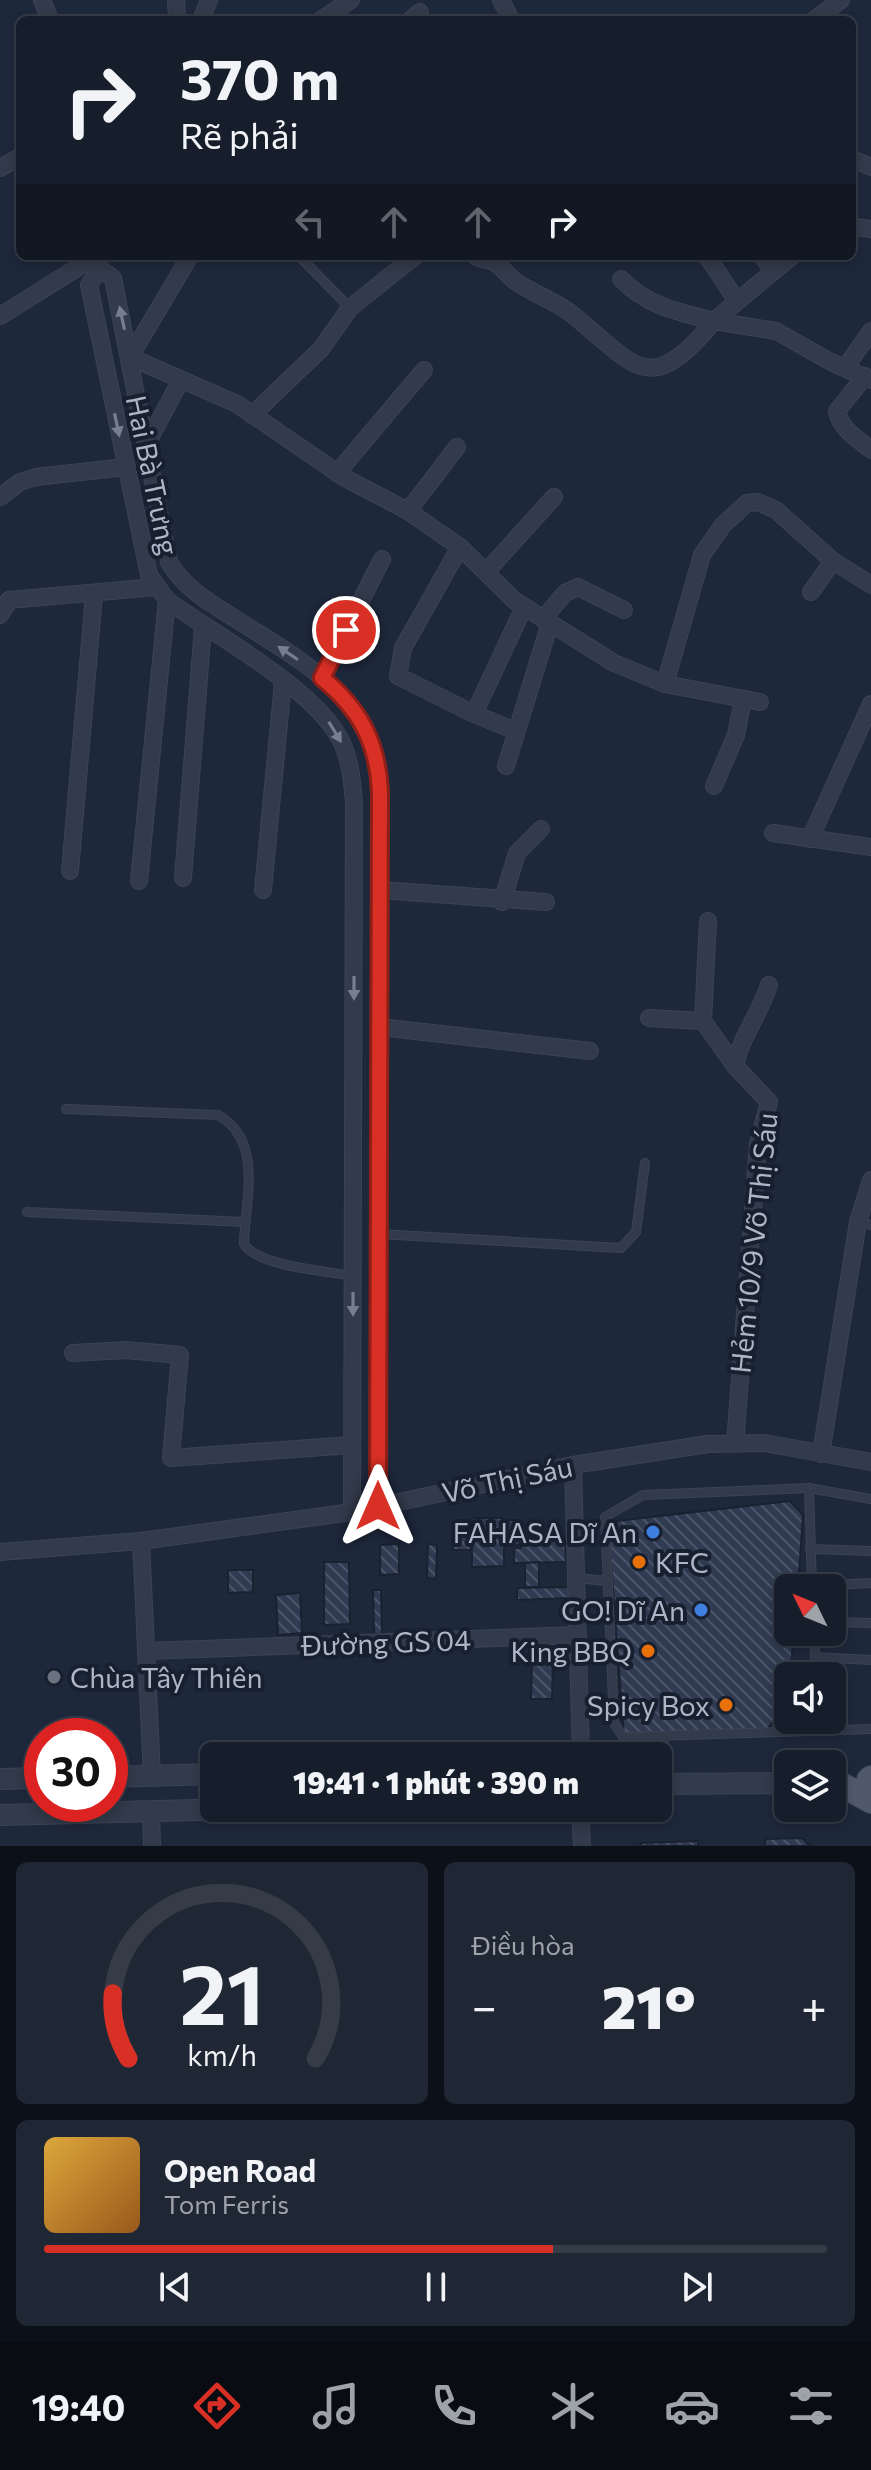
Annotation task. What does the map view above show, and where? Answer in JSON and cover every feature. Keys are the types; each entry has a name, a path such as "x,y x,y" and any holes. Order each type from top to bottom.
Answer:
{"main road":[{"path":"846,1782 870,1785"}],"street":[{"path":"327,16 351,0"},
{"path":"813,0 835,5"},
{"path":"0,316 97,260"},
{"name":"Hai Bà Trưng","path":"97,260 113,278 161,535 177,576 209,602 322,678 352,707 375,749 380,792 378,1506"},
{"name":"Hai Bà Trưng","path":"97,260 89,285 145,562 162,594"},
{"path":"188,260 130,357 237,404 337,473 408,511 460,547 524,607 614,663 665,684 751,700 714,786"},
{"path":"252,415 321,349 350,308 410,260"},
{"path":"491,260 517,283 573,315 614,353 637,368 671,364 689,351 767,264"},
{"path":"710,260 737,301"},
{"path":"621,279 634,292 663,309 776,331 868,378 837,411 839,420 871,450"},
{"path":"845,368 871,331"},
{"path":"337,473 424,370"},
{"path":"145,447 181,380"},
{"path":"408,511 457,447"},
{"path":"0,497 20,482 36,477 126,467"},
{"path":"486,572 554,497"},
{"path":"665,684 702,555 723,525 747,503 758,502 776,510 833,561 871,585"},
{"path":"460,547 403,648 398,676 506,727"},
{"path":"322,678 382,559"},
{"path":"811,592 833,561"},
{"path":"506,766 547,621 565,593 578,587 624,610"},
{"path":"139,881 162,594"},
{"path":"0,615 9,600 21,596 162,594 203,627 283,682 330,722 351,768 354,802 352,1512"},
{"path":"70,871 94,595"},
{"path":"474,714 524,607"},
{"path":"183,878 203,627"},
{"path":"263,890 283,682"},
{"path":"810,839 871,704"},
{"path":"502,902 517,853 541,829"},
{"path":"773,833 871,847"},
{"path":"380,890 502,902 546,902"},
{"path":"649,1018 703,1021 708,921"},
{"path":"735,1066 739,1045 758,1018 769,985"},
{"name":"Hẻm 10/9 Võ Thị Sáu","path":"703,1021 735,1066 769,1102 758,1144 735,1444"},
{"path":"380,1027 590,1051"},
{"path":"821,1454 871,1180"},
{"path":"73,1353 126,1350 180,1355 171,1458 352,1445"},
{"name":"Võ Thị Sáu","path":"0,1552 141,1541 352,1512 573,1465 708,1444 764,1443 871,1462"},
{"path":"573,1465 581,1742"},
{"path":"141,1541 152,1776 152,1846"},
{"name":"Đường GS 04","path":"146,1651 578,1635"},
{"path":"128,1777 200,1774"},
{"path":"0,1779 24,1778"},
{"path":"672,1784 774,1783"},
{"path":"0,1815 200,1810"},
{"path":"581,1822 582,1846"}],"lane":[{"path":"303,260 350,308"},
{"path":"66,1109 218,1115 228,1120 247,1145 244,1244 249,1253 264,1259 353,1276"},
{"path":"379,1234 621,1248 636,1232 645,1163"},
{"path":"27,1212 245,1222"},
{"path":"809,1488 811,1574"},
{"path":"774,1732 623,1737 614,1723 605,1517 643,1495 809,1488 871,1499"},
{"path":"810,1549 871,1551"},
{"path":"576,1578 607,1581"},
{"path":"846,1585 871,1583"},
{"path":"846,1622 871,1623"},
{"path":"815,1646 815,1662"},
{"path":"815,1657 871,1660"},
{"path":"846,1729 871,1729"},
{"path":"664,1738 664,1742"}],"building":[{"name":"GO! Dĩ An","path":"790,1501 803,1515 799,1574 774,1574 774,1646 793,1646 791,1662 774,1662 774,1720 765,1732 624,1736 608,1522"},
{"path":"472,1518 504,1518 504,1566 472,1567"},
{"path":"504,1520 519,1520 520,1545 505,1545"},
{"path":"454,1523 471,1524 471,1550 453,1550"},
{"path":"565,1539 566,1562 514,1563 514,1548 521,1548 521,1540"},
{"path":"399,1544 399,1574 380,1575 380,1545"},
{"path":"428,1544 437,1545 436,1579 427,1578"},
{"path":"324,1562 349,1562 350,1624 324,1625"},
{"path":"539,1562 539,1587 525,1587 525,1563"},
{"path":"228,1570 253,1570 253,1592 228,1593"},
{"path":"569,1587 570,1598 517,1600 517,1588"},
{"path":"373,1590 381,1590 382,1634 374,1634"},
{"path":"300,1593 302,1633 278,1635 276,1595"},
{"path":"532,1661 553,1661 552,1699 531,1699"},
{"path":"802,1838 810,1846 765,1846 765,1839"},
{"path":"698,1841 698,1846 641,1846 640,1843"}],"place":[{"name":"FAHASA Dĩ An","path":"653,1532"},
{"name":"KFC","path":"639,1562"},
{"name":"GO! Dĩ An","path":"701,1610"},
{"name":"King BBQ","path":"648,1651"},
{"name":"Chùa Tây Thiên","path":"54,1677"},
{"name":"Spicy Box","path":"726,1705"}],"route":[{"path":"346,630 322,678 338,691 366,726 375,749 380,792 378,1506"}]}
